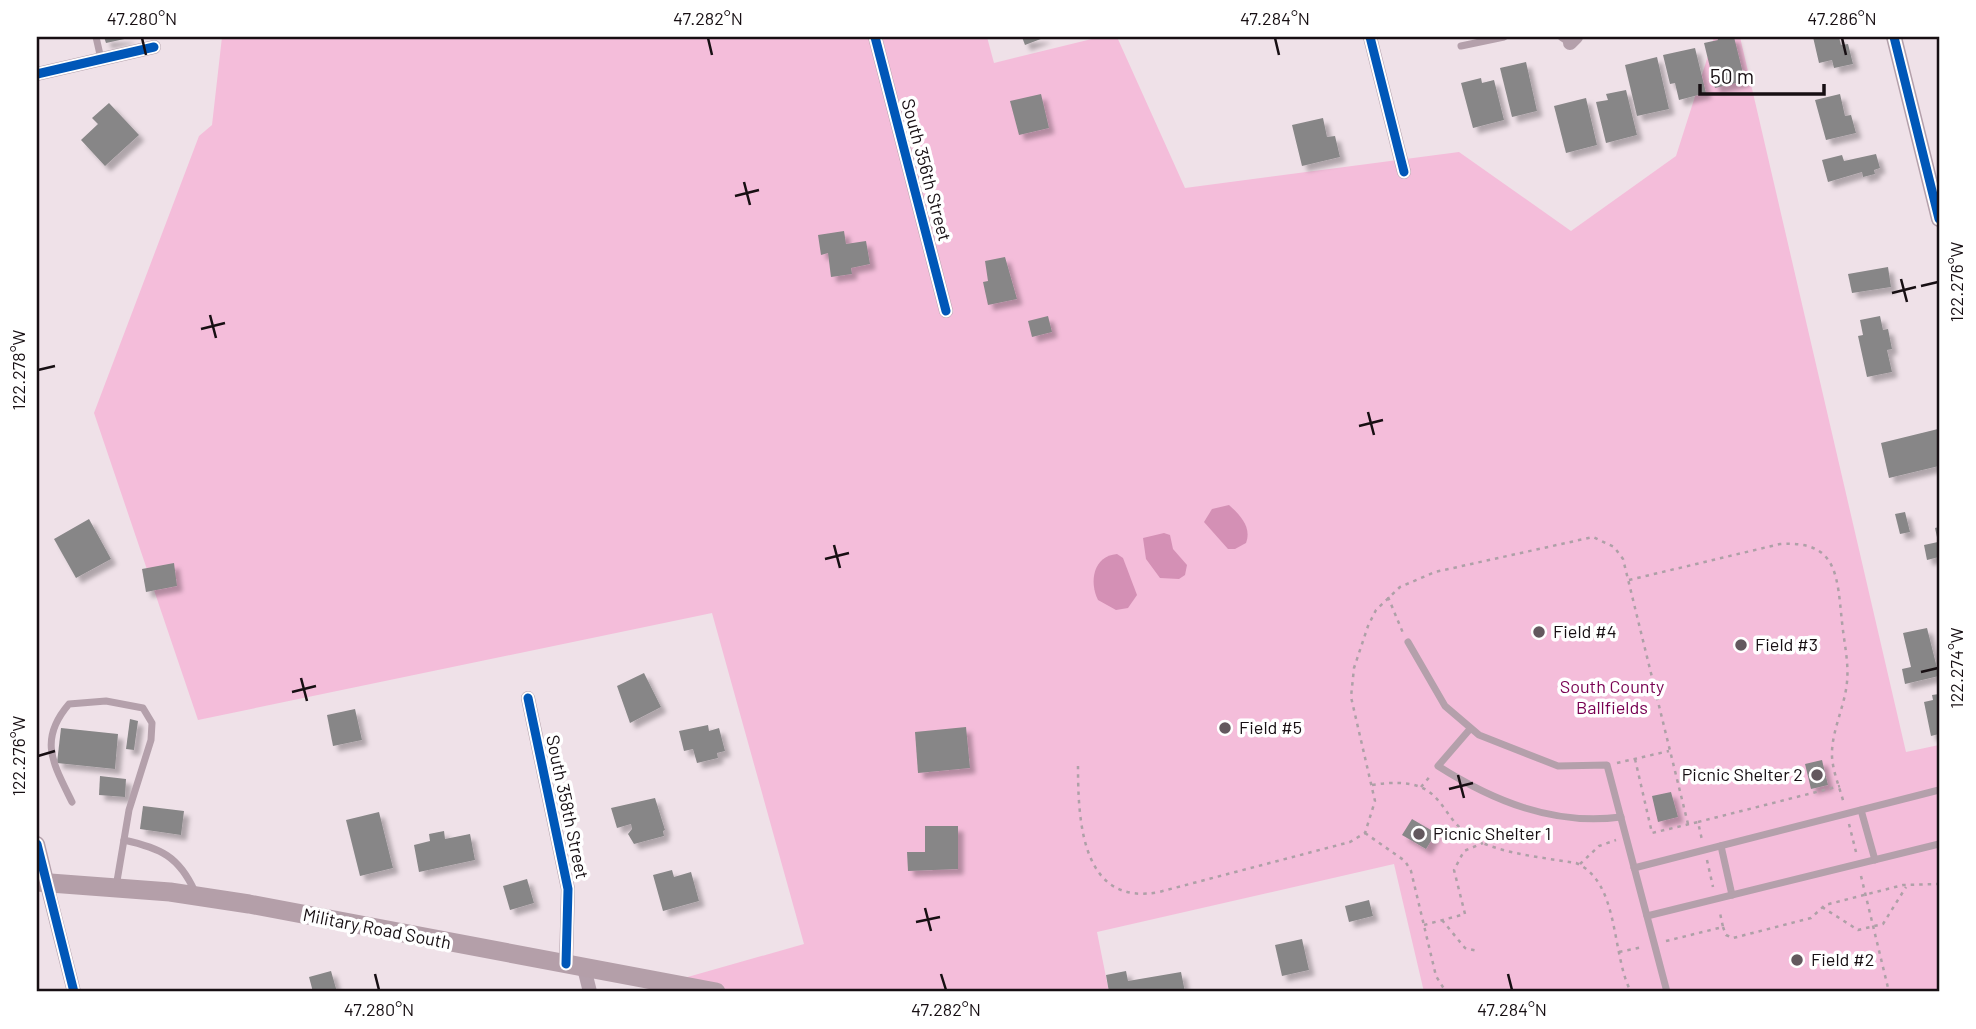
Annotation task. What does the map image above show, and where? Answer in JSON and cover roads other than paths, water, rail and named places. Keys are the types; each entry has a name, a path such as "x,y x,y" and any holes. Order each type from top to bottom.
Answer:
{"main road":[{"name":"Military Road South","path":"41,882 116,887 198,897 716,992"}],"street":[{"name":"South 356th Street","path":"874,37 946,310"},
{"path":"1370,37 1404,172"},
{"path":"1894,37 1938,211"},
{"path":"37,74 101,59 155,42"},
{"name":"South 358th Street","path":"528,698 568,889 575,966 590,992"},
{"path":"37,844 41,882 74,992"}],"lane":[{"path":"96,37 101,59"},
{"path":"1461,46 1504,37"},
{"path":"1408,642 1445,706 1470,729 1510,750 1558,766 1607,765 1667,992"},
{"path":"72,802 53,764 50,738 57,718 69,704 106,701 143,708 152,723 151,740 129,810 116,887"},
{"path":"1470,729 1438,766 1471,787 1501,801 1548,814 1584,819 1621,817"},
{"path":"1634,868 1939,790"},
{"path":"1861,810 1875,860"},
{"path":"124,839 158,848 187,874 198,897"},
{"path":"1647,916 1939,844"},
{"path":"1721,846 1732,895"}],"place":[{"name":"Field #4","path":"1539,632"},
{"name":"Field #3","path":"1741,645"},
{"name":"Field #5","path":"1225,728"},
{"name":"Picnic Shelter 2","path":"1817,775"},
{"name":"Picnic Shelter 1","path":"1419,834"},
{"name":"Field #2","path":"1797,960"}],"park label":[{"name":"South County Ballfields","path":"1612,697"}]}
